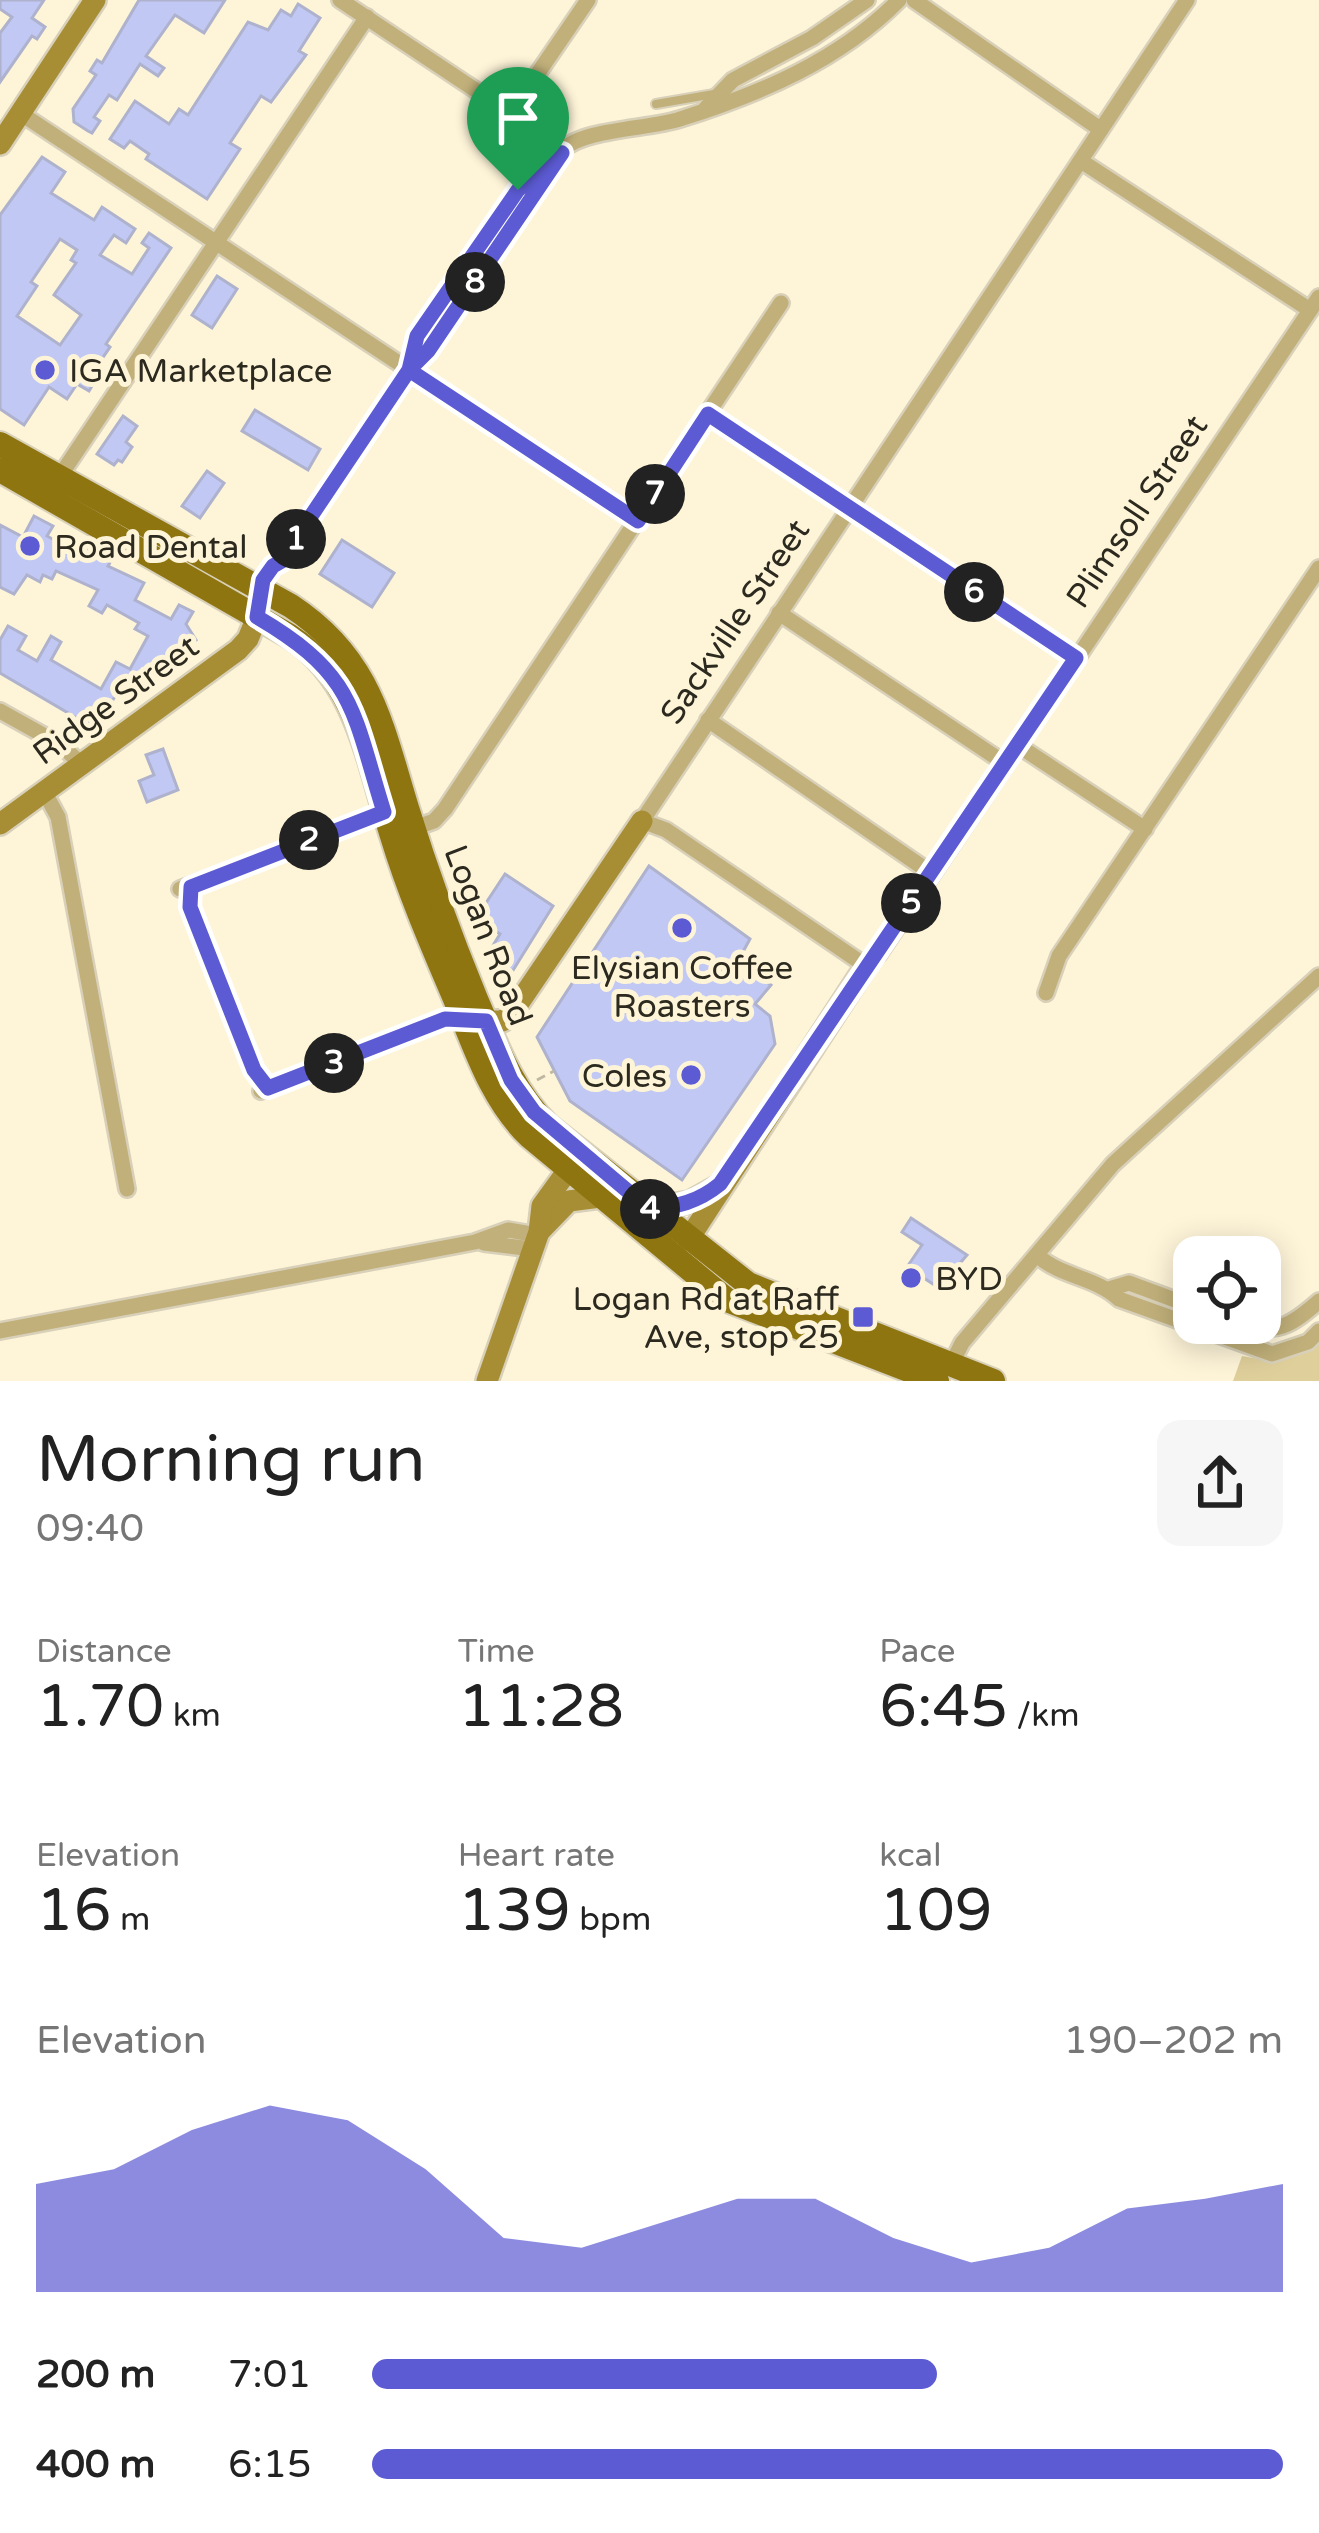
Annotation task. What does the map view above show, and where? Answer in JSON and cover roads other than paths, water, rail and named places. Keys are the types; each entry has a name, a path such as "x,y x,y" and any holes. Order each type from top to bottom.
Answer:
{"main road":[{"name":"Logan Road","path":"0,444 308,617 352,660 372,696 399,820"},
{"name":"Logan Road","path":"0,470 307,647 339,683 442,915 474,1020 521,1095 600,1197 727,1300 944,1375 993,1381"},
{"path":"257,617 259,588"},
{"name":"Logan Road","path":"576,1163 764,1292 944,1375"},
{"path":"688,1240 689,1255 727,1300"}],"street":[{"path":"0,144 95,0"},
{"path":"510,114 588,0"},
{"path":"726,96 733,80 812,38 867,0"},
{"path":"287,558 409,370 417,336 518,190 581,138 676,121 726,96 829,57 899,0"},
{"path":"914,0 1100,129"},
{"name":"Sackville Street","path":"474,1020 502,1021 510,1016 1187,0"},
{"path":"345,1 563,151"},
{"path":"60,476 367,17"},
{"path":"20,113 638,521"},
{"path":"1081,161 1314,303"},
{"path":"186,888 399,820 434,821 781,303"},
{"name":"Plimsoll Street","path":"688,1240 720,1184 1314,303"},
{"path":"708,414 1076,658"},
{"path":"1046,993 1059,956 1319,568"},
{"path":"779,613 1006,764"},
{"name":"Ridge Street","path":"0,824 238,650 257,617"},
{"path":"0,711 62,745 80,764"},
{"path":"708,720 931,873"},
{"path":"1019,746 1145,829"},
{"path":"44,791 58,817 128,1189"},
{"path":"642,821 663,828 866,966"},
{"path":"944,1375 962,1342 1113,1164 1319,976"},
{"path":"265,1090 445,1019 474,1020"},
{"path":"491,1378 536,1239 542,1206 576,1163"},
{"path":"649,1209 690,1202 720,1184"},
{"path":"536,1239 569,1201 600,1197"},
{"path":"0,1331 475,1242 508,1230 536,1239"},
{"path":"1037,1255 1048,1266 1109,1289 1119,1299 1272,1354 1307,1342 1319,1331"},
{"path":"1109,1289 1129,1283 1173,1299"},
{"path":"1281,1328 1294,1323 1319,1301"}],"lane":[{"path":"656,104 726,96"},
{"path":"259,588 271,568 287,558"},
{"path":"186,888 193,917 265,1090"}],"place":[{"name":"IGA Marketplace","path":"45,370"},
{"name":"Road Dental","path":"30,546"},
{"name":"Elysian Coffee Roasters","path":"682,928"},
{"name":"Coles","path":"691,1075"},
{"name":"BYD","path":"911,1278"},
{"name":"Logan Rd at Raff Ave, stop 25","path":"863,1317"}]}
